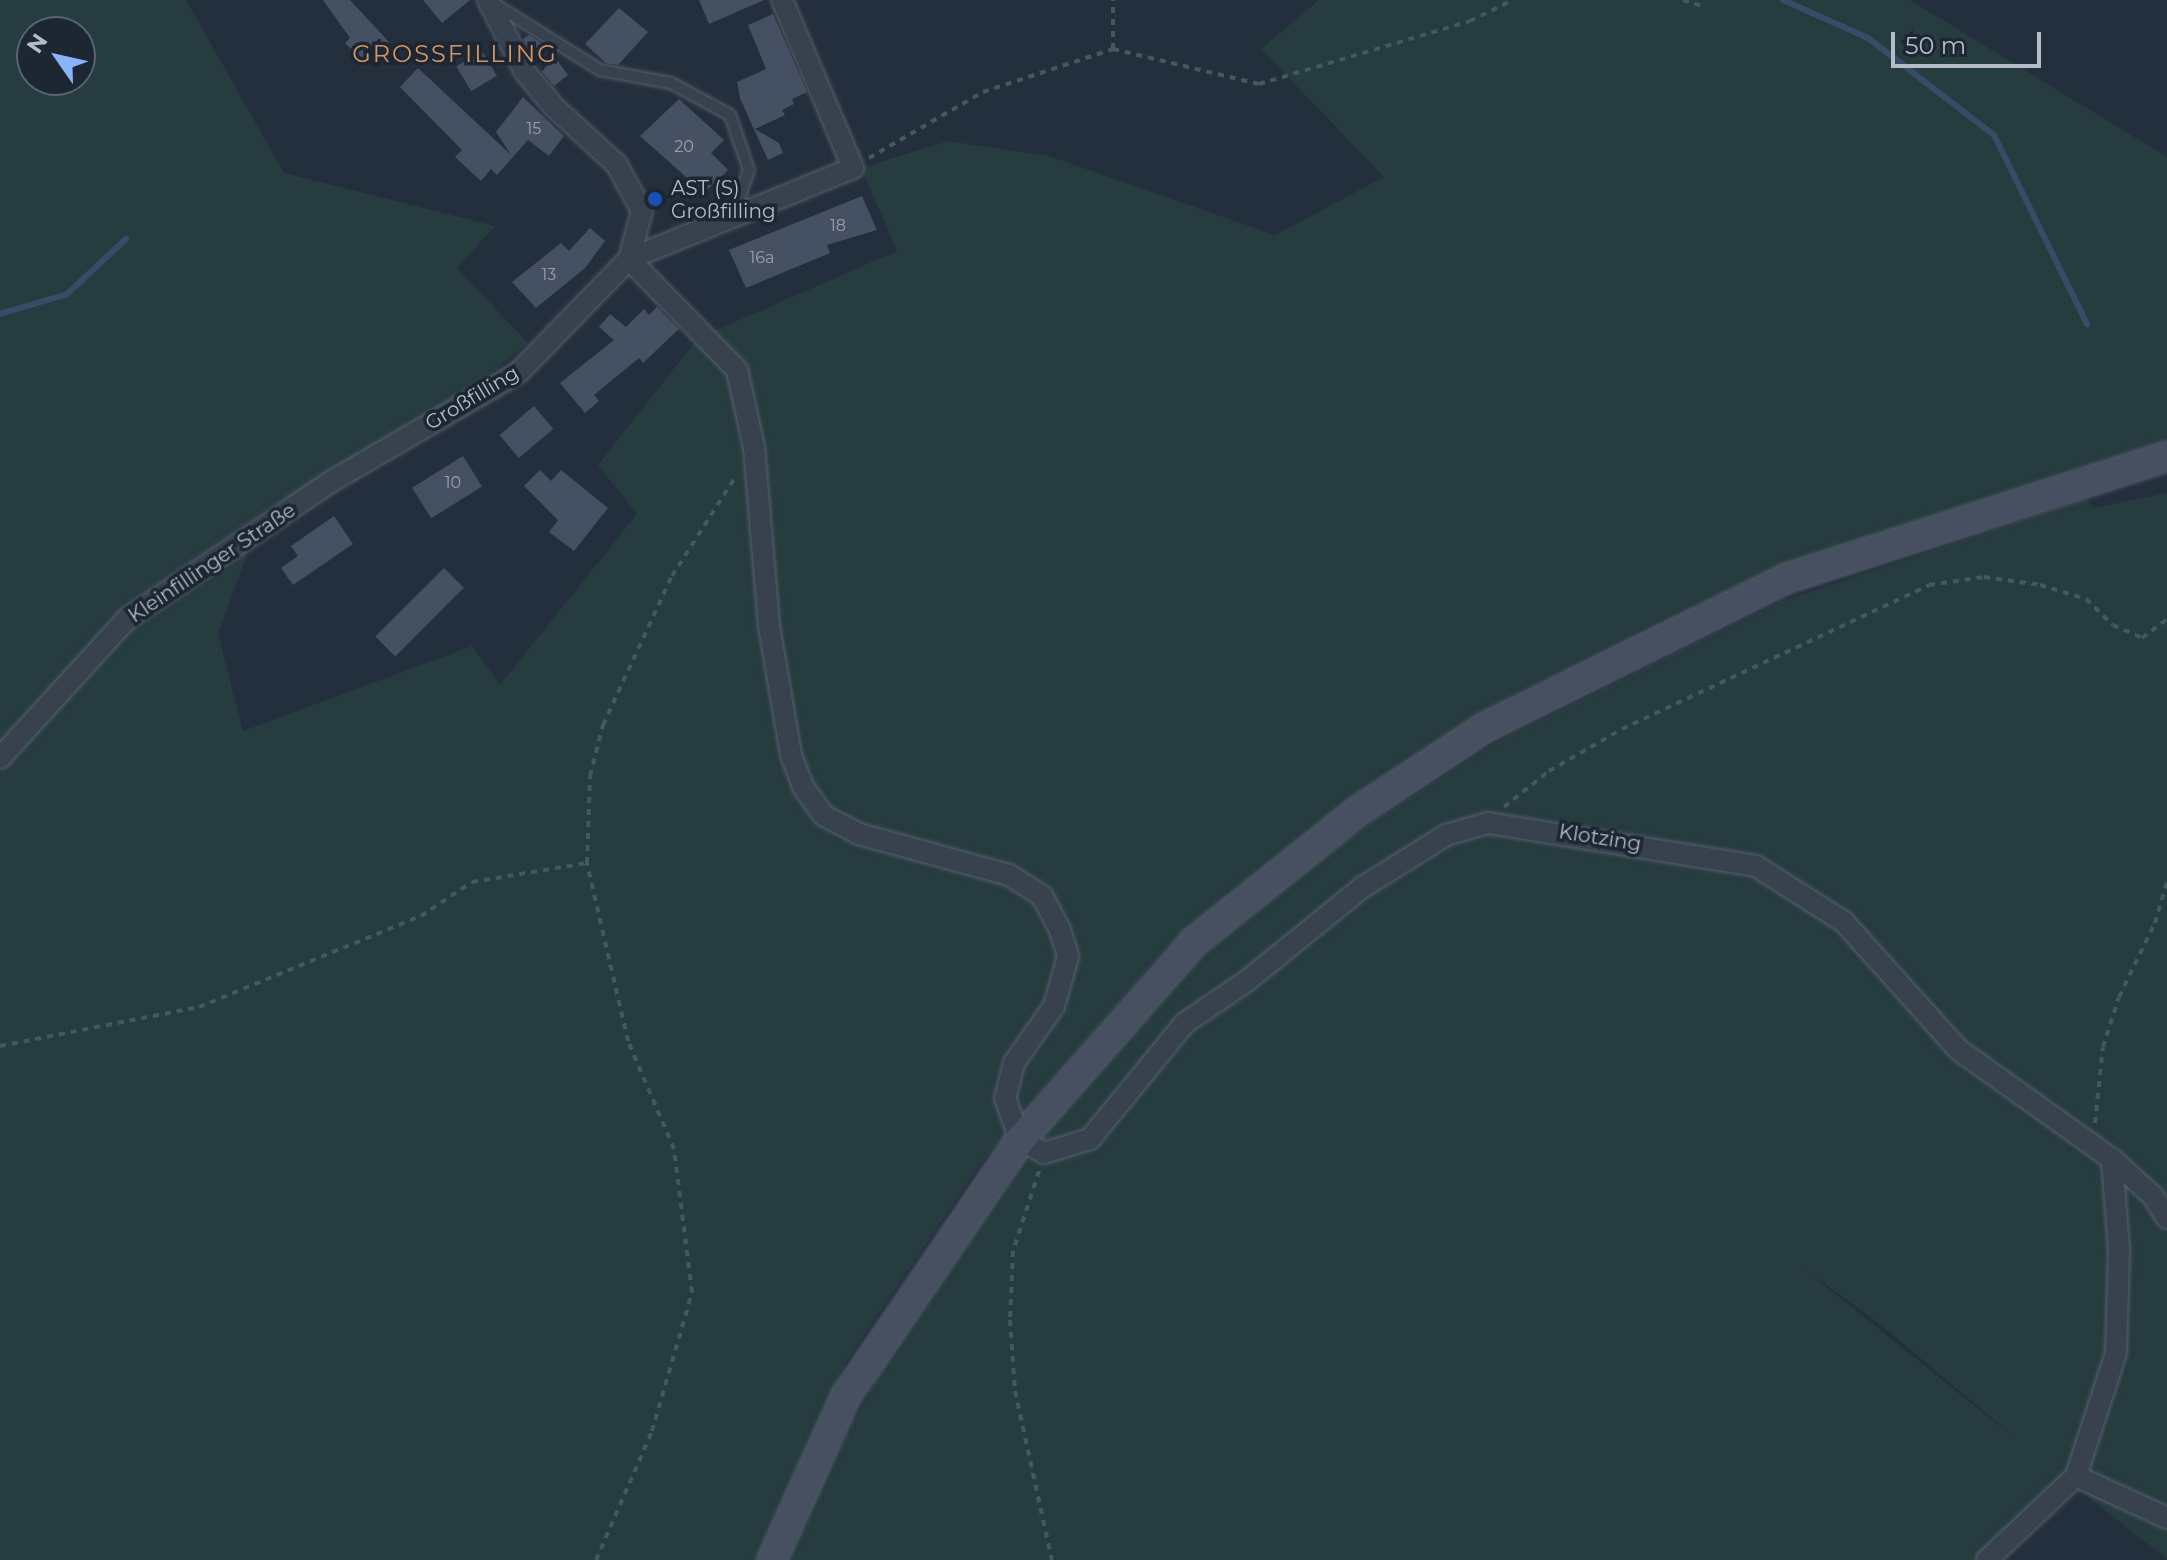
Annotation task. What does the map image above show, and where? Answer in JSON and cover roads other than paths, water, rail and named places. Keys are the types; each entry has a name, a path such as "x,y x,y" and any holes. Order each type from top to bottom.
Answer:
{"main road":[{"path":"772,1560 846,1396 1032,1147 1194,942 1358,811 1486,727 1788,578 2167,456"}],"street":[{"name":"Großfilling","path":"488,0 525,72 554,107 617,165 636,199 642,211 629,259"},
{"name":"Großfilling","path":"332,481 519,372 629,259 734,213 853,168 782,0"},
{"path":"629,259 737,370 754,447 769,626 791,755 803,787 823,815 859,834 1009,875 1042,896 1060,930 1068,957 1054,1006 1014,1063 1005,1098 1032,1147"},
{"name":"Kleinfillinger Straße","path":"0,758 128,618 332,481"},
{"name":"Klotzing","path":"1032,1147 1090,1139 1185,1023 1248,980 1363,887 1446,835 1488,823 1756,866 1844,922 1959,1050 2112,1159 2153,1196 2167,1218"},
{"path":"1987,1560 2076,1476 2116,1353 2119,1250 2112,1159"},
{"path":"2076,1476 2167,1518"}],"lane":[{"path":"488,0 600,70 671,83 730,115 749,170 734,213"}],"waterway":[{"path":"1783,0 1868,38 1994,135 2087,324"},
{"path":"0,314 67,294 126,239"}],"place":[{"name":"AST (S) Großfilling","path":"655,199"}],"district":[{"name":"GROSSFILLING","path":"455,54"}]}
